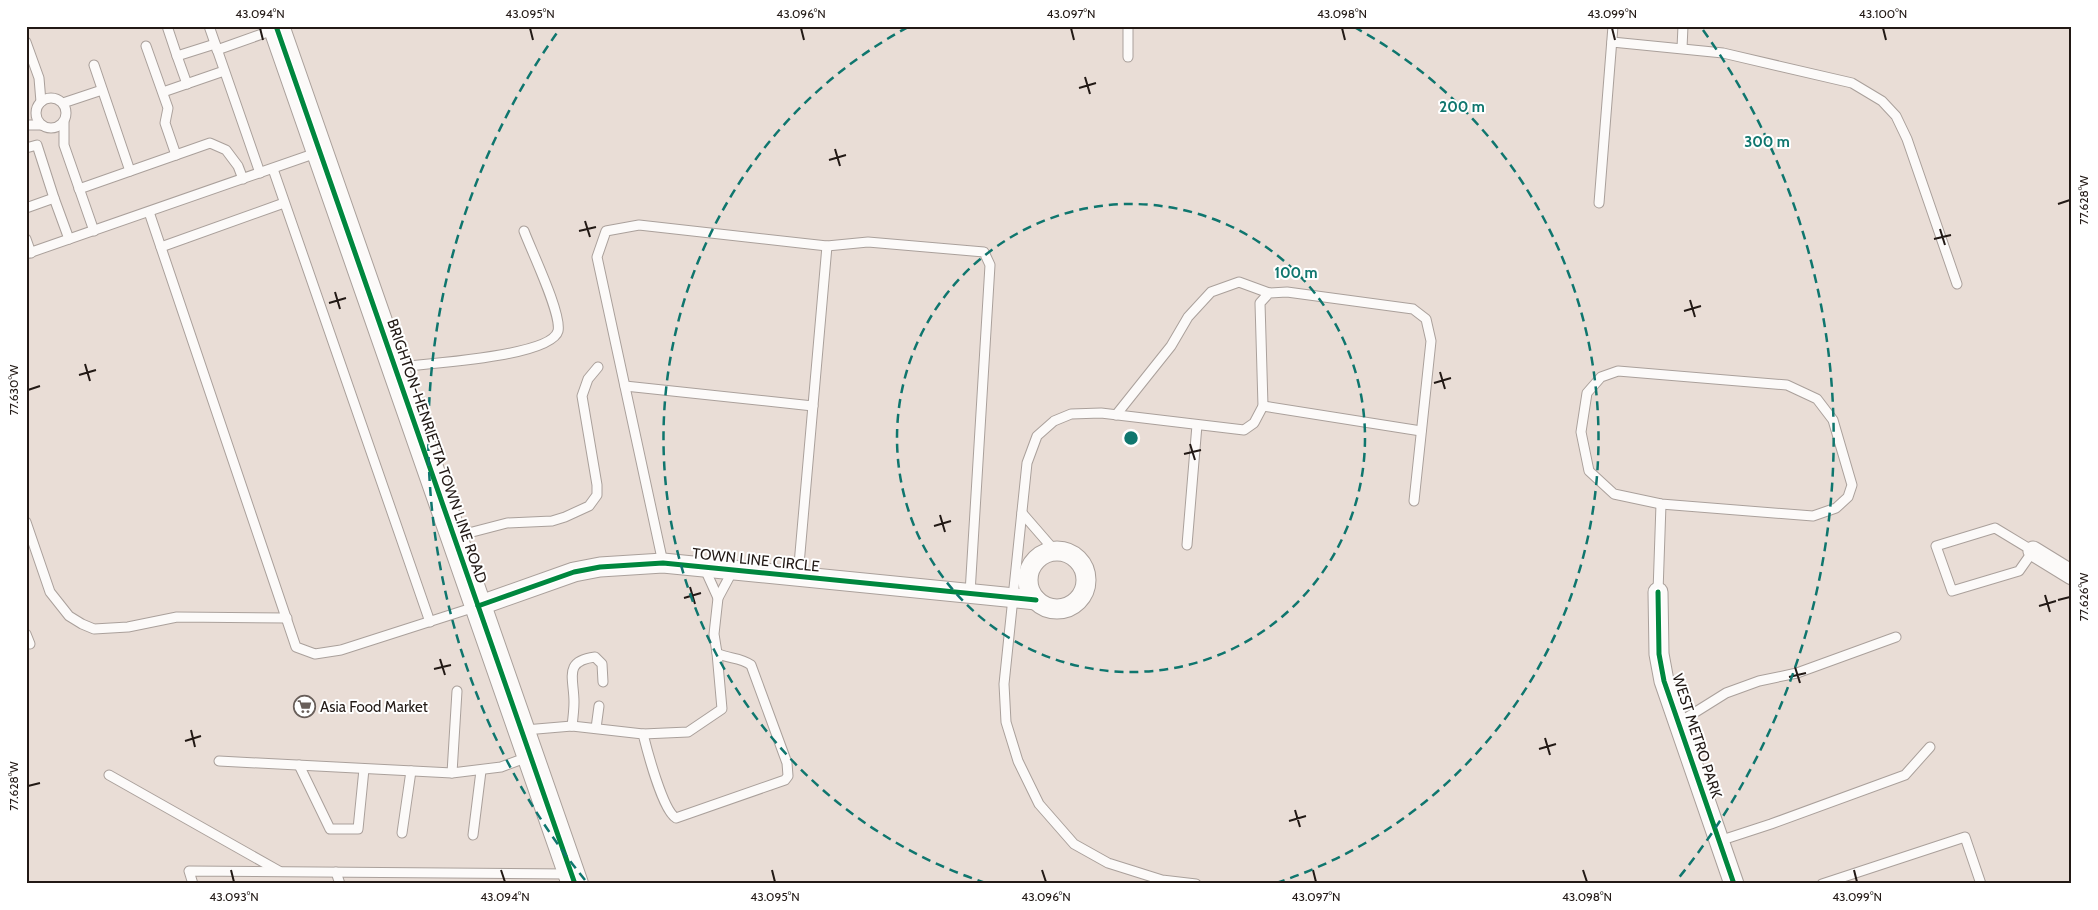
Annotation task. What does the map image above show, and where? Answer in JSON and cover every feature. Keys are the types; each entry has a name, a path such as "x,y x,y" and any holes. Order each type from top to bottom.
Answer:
{"street":[{"name":"BRIGHTON-HENRIETTA TOWN LINE ROAD","path":"276,28 574,879"},
{"name":"TOWN LINE CIRCLE","path":"478,606 574,572 600,567 663,563 1036,600 1044,606 1063,608 1079,598 1084,590 1086,580 1080,562 1064,552 1055,551"},
{"path":"1036,600 1028,583 1032,565 1046,553 1055,551"},
{"path":"2033,551 2072,575"},
{"name":"WEST METRO PARK","path":"1658,592 1659,654 1664,681 1734,884"}],"lane":[{"path":"167,26 187,84"},
{"path":"209,26 260,173"},
{"path":"1128,26 1128,58"},
{"path":"1599,203 1613,26"},
{"path":"1682,48 1683,26"},
{"path":"177,56 216,47 276,28"},
{"path":"26,42 39,78 41,102 36,111 26,121"},
{"path":"1612,42 1723,53 1852,83 1882,101 1896,116 1907,139 1957,284"},
{"path":"146,46 168,108 165,123 176,156"},
{"path":"94,65 130,171"},
{"path":"163,92 224,71"},
{"path":"39,78 55,98 63,103 66,113 64,145 94,231"},
{"path":"63,103 102,90"},
{"path":"41,102 55,98"},
{"path":"36,111 36,116 41,125"},
{"path":"50,129 56,128 64,122"},
{"path":"26,125 41,125 50,129 64,145"},
{"path":"79,189 210,143 226,150 238,166 243,179"},
{"path":"26,148 37,145 69,239"},
{"path":"26,239 29,253 320,152"},
{"path":"273,169 430,622"},
{"path":"26,208 54,198"},
{"path":"162,247 284,203"},
{"path":"150,212 296,647 315,654 341,650 478,606"},
{"path":"663,563 598,257 606,231 639,225 827,246 868,242 984,252 990,265 970,593"},
{"path":"395,367 483,359 509,354 548,342 554,337 558,331 554,308 524,231"},
{"path":"798,576 827,246"},
{"path":"1116,415 1171,346 1188,317 1210,292 1239,282 1269,293 1287,292 1414,309 1426,319 1431,341 1414,501"},
{"path":"1196,884 1162,880 1108,864 1074,844 1039,804 1018,761 1006,722 1004,684 1027,463 1037,436 1054,420 1071,414 1116,415 1244,430 1254,423 1263,406 1260,303 1269,293"},
{"path":"454,537 507,523 552,521 589,506 597,494 597,485 582,396 588,379 598,368"},
{"path":"1618,371 1787,385 1817,399 1833,420 1852,485 1848,497 1836,508 1813,516 1661,504 1614,494 1589,471 1581,432 1588,393 1600,377 1618,371"},
{"path":"624,386 813,406"},
{"path":"1263,406 1421,431"},
{"path":"1187,545 1197,425"},
{"path":"1658,592 1661,504"},
{"path":"1022,513 1055,551"},
{"path":"26,522 50,592 69,616 94,629 111,629 177,617 287,618"},
{"path":"1995,528 2033,551 2020,571 1952,592 1936,546 1995,528"},
{"path":"704,567 718,598"},
{"path":"522,730 572,726 644,734 688,732 722,709 714,634 718,598 732,570"},
{"path":"26,634 30,644"},
{"path":"1678,723 1726,692 1759,681 1797,673 1896,637"},
{"path":"644,734 648,754 668,811 676,818 785,780 788,776 786,762 751,665 734,657 724,657 717,653"},
{"path":"572,726 574,701 572,674 574,665 584,659 595,657 602,664 603,682"},
{"path":"452,773 457,691"},
{"path":"596,728 599,706"},
{"path":"1719,841 1780,821 1905,775 1930,747"},
{"path":"219,761 452,773 481,771 501,767 531,756"},
{"path":"299,765 330,829 358,829 364,769"},
{"path":"402,833 411,771"},
{"path":"472,834 481,771"},
{"path":"109,775 282,872"},
{"path":"1822,884 1965,837 1981,884"},
{"path":"193,884 189,872 336,872 574,879"},
{"path":"336,872 340,884"}],"cycle path":[{"path":"276,26 575,884"},
{"path":"478,606 574,572 600,567 663,563 1036,600"},
{"path":"1658,592 1659,654 1664,681 1734,884"}],"place":[{"name":"Asia Food Market","path":"304,707"}]}
